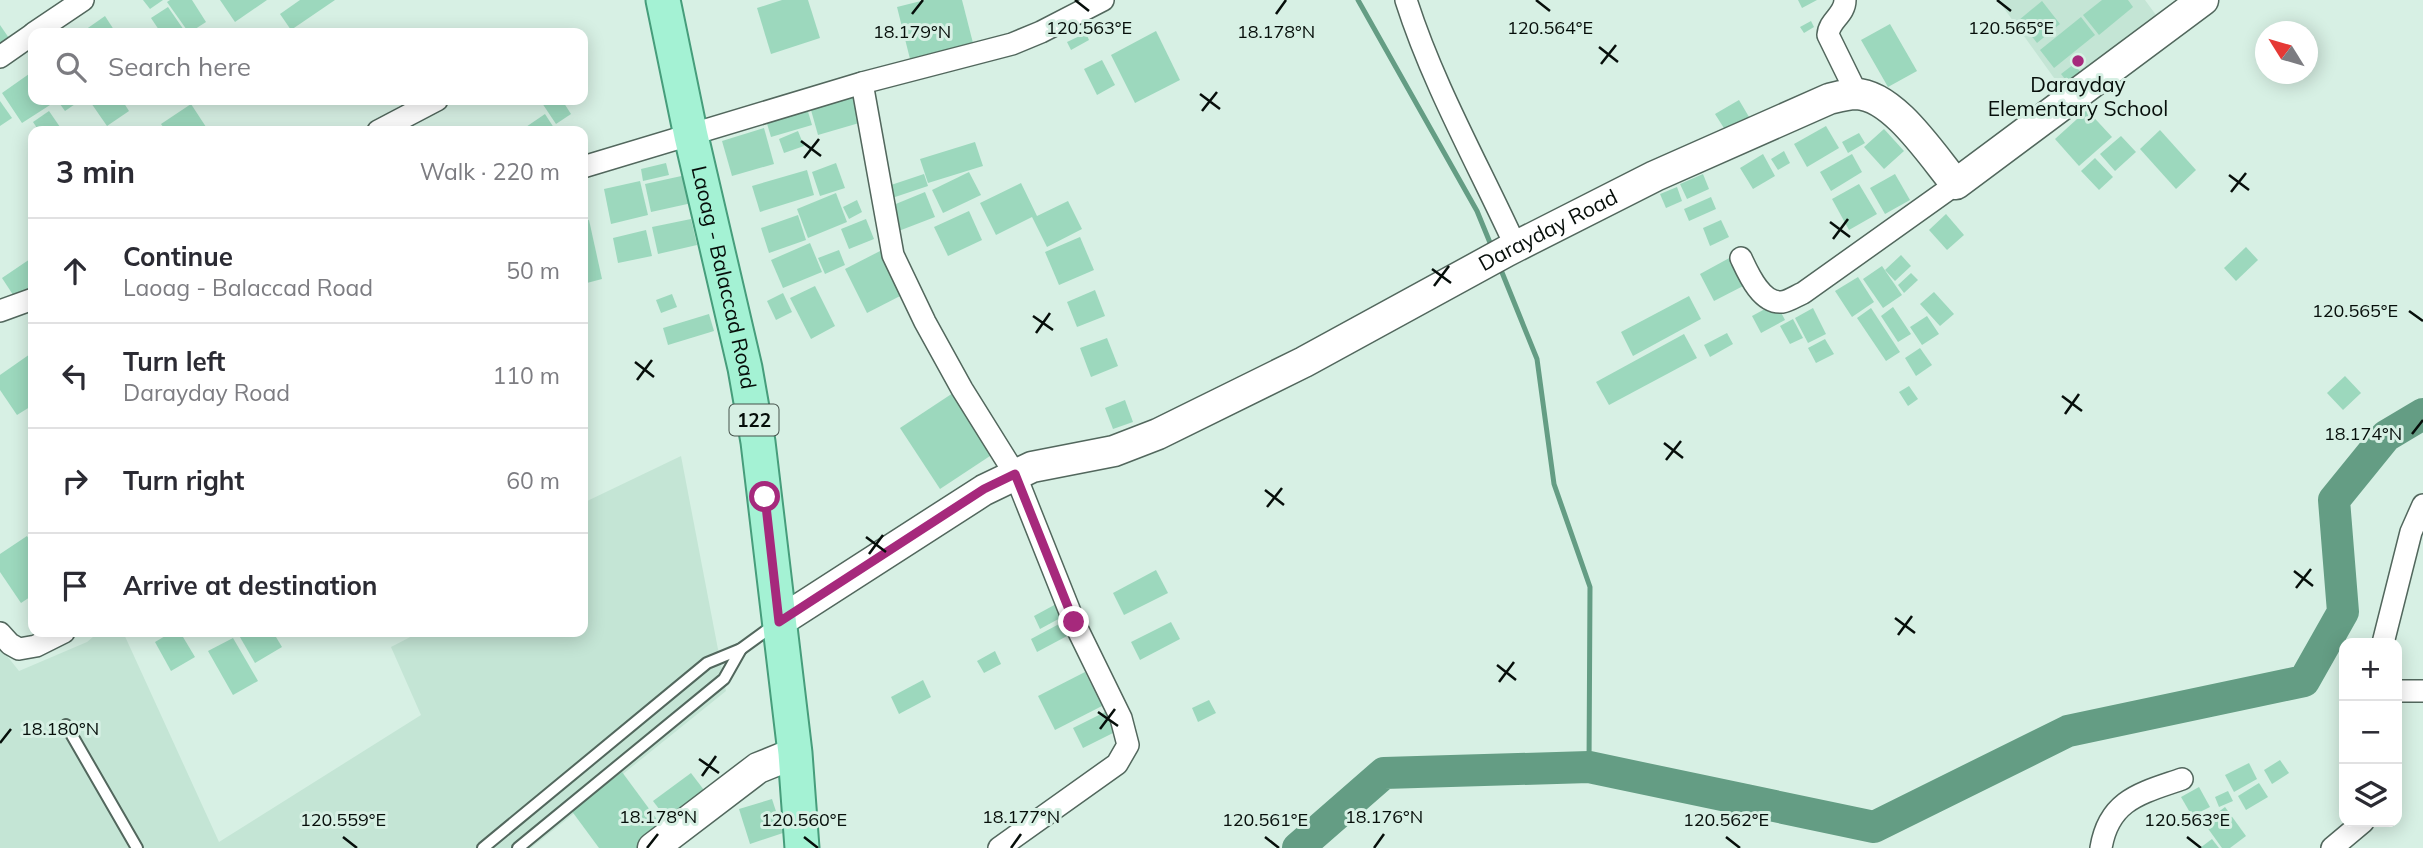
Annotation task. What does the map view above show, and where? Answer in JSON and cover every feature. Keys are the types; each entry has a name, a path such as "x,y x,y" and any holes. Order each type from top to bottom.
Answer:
{"main road":[{"name":"Laoag - Balaccad Road","path":"663,0 691,136 745,368 758,442 795,753 802,848"}],"street":[{"path":"43,28 83,0"},
{"path":"588,166 862,83 1012,44 1103,0"},
{"path":"1406,0 1421,41 1511,249"},
{"path":"1845,0 1844,9 1832,22 1828,35 1857,94 1875,98 1892,110 1956,184"},
{"path":"1741,258 1761,291 1775,302 1783,302 1803,293 1956,184 2203,0"},
{"path":"0,57 28,38"},
{"path":"862,83 893,255 962,389 1015,474 1074,622 1121,718 1128,745 1117,764 999,848"},
{"name":"Darayday Road","path":"779,622 984,489 1032,467 1114,451 1148,438 1304,362 1511,249 1655,176 1829,99 1857,94"},
{"path":"388,126 427,105"},
{"path":"0,311 28,301"},
{"path":"2384,638 2412,532 2423,505"},
{"path":"0,633 19,649 36,646 54,637"},
{"path":"2402,691 2423,691"},
{"path":"653,848 758,768 795,753"},
{"path":"2101,848 2109,822 2119,807 2134,796 2182,779"},
{"path":"2332,848 2357,827"}],"lane":[{"path":"483,848 707,663 741,649 779,622"},
{"path":"518,848 724,679 741,649"},
{"path":"66,725 137,848"}],"shaded area":[{"name":"Darayday Elementary School","path":"1998,0 2145,0 2164,26 2067,96"},
{"path":"681,456 726,691 531,848 0,848 0,647 19,671 93,637 125,637 219,842 421,715 391,647 410,637 588,637 588,501"}],"building":[{"path":"143,0 163,0 150,9"},
{"path":"192,0 206,22 197,28 185,28 167,2"},
{"path":"220,0 267,0 235,22"},
{"path":"300,0 335,0 294,28 290,28 280,14"},
{"path":"782,0 808,0 820,38 771,54 757,8"},
{"path":"925,0 962,0 973,43 910,59 897,7"},
{"path":"1798,0 1817,0 1802,8"},
{"path":"2102,0 2128,0 2133,7 2099,35 2083,15"},
{"path":"2042,1 2060,24 2037,43 2019,20"},
{"path":"168,7 183,28 158,28 151,18"},
{"path":"105,16 113,28 88,28"},
{"path":"2081,17 2095,35 2054,68 2040,50"},
{"path":"1811,21 1814,27 1804,33 1800,27"},
{"path":"1890,24 1917,71 1888,87 1861,40"},
{"path":"0,25 11,41 0,48"},
{"path":"1156,31 1180,80 1135,103 1111,55"},
{"path":"1086,33 1089,40 1071,50 1067,42"},
{"path":"1102,60 1115,85 1097,95 1084,69"},
{"path":"2074,64 2086,79 2073,89 2061,74"},
{"path":"28,75 28,105 50,105 22,123 2,93"},
{"path":"857,89 866,121 818,135 809,103"},
{"path":"1739,100 1752,122 1729,136 1715,114"},
{"path":"0,101 12,118 0,126"},
{"path":"61,105 74,105 65,111"},
{"path":"92,105 125,105 129,111 107,126"},
{"path":"192,105 205,126 162,126 161,124"},
{"path":"543,105 565,105 571,114 556,124"},
{"path":"806,105 812,125 771,137 765,117"},
{"path":"2087,110 2112,137 2079,166 2055,139"},
{"path":"49,111 59,126 36,126 33,122"},
{"path":"545,114 553,126 527,126"},
{"path":"1826,126 1839,148 1807,167 1794,144"},
{"path":"764,128 774,164 732,176 722,141"},
{"path":"1884,129 1904,151 1884,169 1864,147"},
{"path":"2160,130 2196,170 2176,189 2140,149"},
{"path":"798,131 804,146 784,153 779,139"},
{"path":"1859,133 1865,143 1848,153 1842,142"},
{"path":"2121,136 2136,152 2115,171 2100,154"},
{"path":"975,142 983,166 928,183 920,159"},
{"path":"1784,151 1790,163 1778,170 1771,159"},
{"path":"1763,154 1775,176 1753,189 1740,168"},
{"path":"1852,154 1862,172 1831,191 1820,172"},
{"path":"2095,158 2113,177 2099,190 2081,171"},
{"path":"666,163 669,175 643,181 641,169"},
{"path":"836,163 845,188 820,196 812,172"},
{"path":"807,170 814,195 760,212 752,186"},
{"path":"969,172 981,195 943,213 932,190"},
{"path":"924,174 928,186 886,200 882,188"},
{"path":"1703,174 1709,189 1687,199 1680,184"},
{"path":"1895,174 1910,200 1885,214 1870,188"},
{"path":"686,175 692,203 651,212 645,184"},
{"path":"640,181 648,215 611,224 604,189"},
{"path":"1021,183 1037,216 1068,201 1082,229 1047,247 1032,217 996,235 980,203"},
{"path":"1859,184 1877,214 1849,230 1832,199"},
{"path":"1677,187 1682,201 1666,208 1660,194"},
{"path":"925,192 935,217 896,232 886,208"},
{"path":"836,193 847,222 808,238 797,209"},
{"path":"1711,197 1716,209 1689,221 1684,209"},
{"path":"857,200 862,212 849,219 843,207"},
{"path":"969,211 982,240 948,256 934,227"},
{"path":"1946,214 1964,235 1947,250 1929,230"},
{"path":"798,215 806,240 769,253 761,228"},
{"path":"691,219 697,245 658,254 652,227"},
{"path":"866,219 874,239 849,249 841,229"},
{"path":"588,220 602,279 588,283"},
{"path":"1721,220 1729,237 1710,246 1703,228"},
{"path":"646,230 652,256 618,263 613,238"},
{"path":"1080,237 1094,270 1059,285 1045,252"},
{"path":"810,243 822,272 783,288 771,260"},
{"path":"2246,247 2258,260 2236,281 2224,268"},
{"path":"839,250 845,265 825,274 818,258"},
{"path":"882,250 904,294 867,313 845,269"},
{"path":"1901,255 1911,266 1895,281 1885,270"},
{"path":"1733,256 1747,284 1714,301 1700,274"},
{"path":"28,260 28,298 19,304 2,278"},
{"path":"1882,266 1902,295 1883,308 1863,279"},
{"path":"1911,273 1918,280 1904,293 1898,285"},
{"path":"1858,277 1874,302 1852,317 1835,291"},
{"path":"815,286 835,326 811,339 790,298"},
{"path":"1095,290 1105,316 1077,327 1067,302"},
{"path":"1934,292 1954,314 1940,326 1920,304"},
{"path":"783,293 792,312 776,320 767,301"},
{"path":"672,294 677,307 661,313 656,300"},
{"path":"1689,296 1701,319 1633,356 1621,332"},
{"path":"1776,303 1785,320 1761,333 1752,316"},
{"path":"1893,307 1911,334 1898,342 1881,316"},
{"path":"1813,308 1826,334 1808,343 1795,318"},
{"path":"1871,308 1900,352 1886,361 1857,318"},
{"path":"709,314 714,331 668,345 663,328"},
{"path":"1927,316 1939,334 1922,345 1910,327"},
{"path":"1793,319 1803,338 1790,344 1780,326"},
{"path":"1727,333 1733,344 1710,357 1704,345"},
{"path":"1684,334 1697,358 1609,405 1596,382"},
{"path":"1107,338 1118,366 1091,377 1080,348"},
{"path":"1825,339 1834,354 1816,363 1808,348"},
{"path":"1920,348 1932,365 1916,376 1905,358"},
{"path":"28,355 28,408 17,415 0,390 0,375"},
{"path":"2345,376 2361,393 2343,410 2327,393"},
{"path":"1909,386 1918,399 1908,406 1899,392"},
{"path":"953,393 993,454 940,489 900,428"},
{"path":"1125,400 1133,422 1113,429 1105,408"},
{"path":"27,536 28,598 21,603 0,572 0,554"},
{"path":"1156,570 1168,593 1124,615 1113,593"},
{"path":"1058,603 1064,616 1040,629 1034,616"},
{"path":"1171,622 1180,639 1140,660 1131,642"},
{"path":"1061,623 1067,636 1037,652 1031,639"},
{"path":"164,637 183,637 195,657 171,671 155,642"},
{"path":"240,637 276,637 282,647 255,663"},
{"path":"233,638 258,681 233,695 208,651"},
{"path":"995,651 1001,664 984,673 977,661"},
{"path":"1085,672 1102,706 1055,730 1038,696"},
{"path":"923,680 931,697 899,714 891,697"},
{"path":"1209,700 1216,713 1198,722 1192,708"},
{"path":"1105,712 1115,732 1083,748 1073,728"},
{"path":"2280,760 2289,773 2272,784 2264,770"},
{"path":"2249,763 2257,779 2234,792 2225,775"},
{"path":"622,772 664,829 639,848 599,848 571,810"},
{"path":"691,773 710,798 672,826 653,801"},
{"path":"2259,783 2268,797 2246,810 2238,796"},
{"path":"2199,787 2210,807 2192,816 2181,797"},
{"path":"2228,791 2233,801 2219,807 2215,797"},
{"path":"772,799 783,833 750,844 739,809"},
{"path":"2225,807 2246,836 2230,848 2222,848 2204,823"},
{"path":"2212,839 2219,848 2200,848"}],"waterway":[{"path":"1358,0 1477,211 1493,250"},
{"path":"1499,265 1537,359 1554,484 1590,587 1589,767"},
{"path":"1298,848 1384,773 1589,767 1874,827 2068,731 2304,681 2343,612 2334,500 2386,436 2423,414"}],"place":[{"name":"Darayday Elementary School","path":"2078,61"}],"route":[{"path":"765,497 779,622 984,489 1015,474 1074,622"}]}
